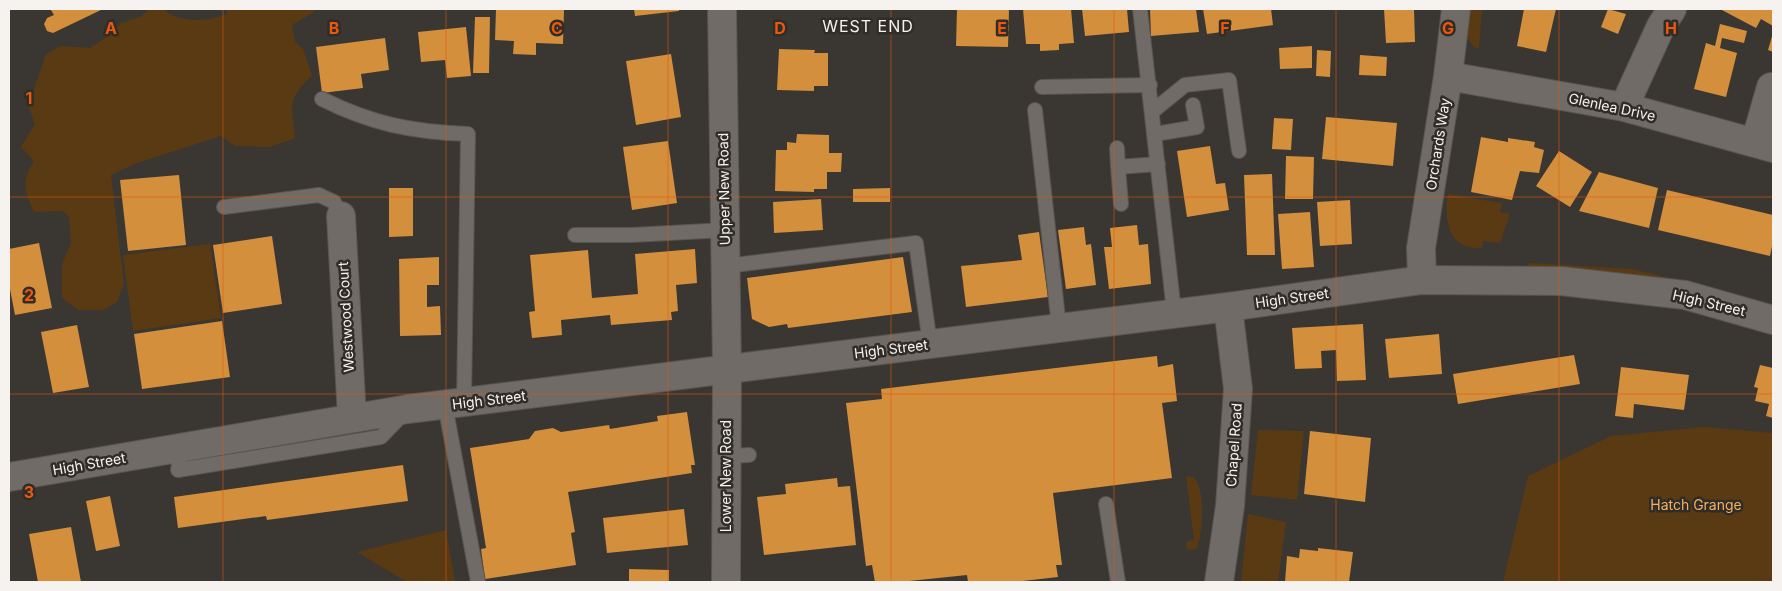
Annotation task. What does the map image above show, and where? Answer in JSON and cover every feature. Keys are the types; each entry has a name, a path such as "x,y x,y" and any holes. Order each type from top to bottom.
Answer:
{"street":[{"name":"Upper New Road","path":"722,9 727,370"},
{"name":"Orchards Way","path":"1422,280 1421,248 1448,76 1456,9"},
{"path":"1624,107 1661,26 1672,9"},
{"name":"Glenlea Drive","path":"1448,76 1624,107 1764,145"},
{"path":"1764,145 1771,87"},
{"name":"Westwood Court","path":"341,216 352,418"},
{"name":"High Street","path":"9,477 408,409 1174,312 1228,307 1422,280 1561,281 1685,295 1773,320"},
{"name":"Chapel Road","path":"1219,582 1230,506 1238,389 1228,307"},
{"name":"Lower New Road","path":"726,582 738,456 727,370"}],"lane":[{"path":"1140,9 1153,111 1174,312"},
{"path":"1153,111 1185,85 1229,80 1239,151"},
{"path":"1042,87 1150,85"},
{"path":"322,99 342,109 386,124 426,132 468,134 455,404 478,582"},
{"path":"1155,134 1197,126 1193,105"},
{"path":"1035,110 1059,327"},
{"path":"1117,148 1122,204"},
{"path":"1118,167 1158,164"},
{"path":"224,207 319,195 334,202 341,216"},
{"path":"575,235 632,235 725,230"},
{"path":"726,266 916,243 930,344"},
{"path":"181,448 178,470 381,437 408,409"},
{"path":"1106,504 1118,582"}],"green space":[{"path":"150,9 163,9 177,17 202,20 227,14 227,9 314,9 314,12 292,25 295,42 303,49 312,75 294,97 292,109 295,138 270,147 235,146 221,136 137,163 111,175 124,284 117,302 103,310 78,310 62,298 62,264 71,243 69,217 63,211 34,212 26,192 27,175 34,161 21,147 35,124 28,106 46,54 61,46 90,48 111,34 121,23 140,17"},
{"path":"1466,9 1482,9 1479,48 1475,48 1466,37"},
{"path":"1448,194 1502,203 1500,212 1510,214 1500,243 1483,241 1482,248 1461,244 1450,231 1447,213"},
{"path":"210,244 221,318 133,331 123,255"},
{"path":"1530,263 1631,269 1697,284 1698,291 1525,270"},
{"name":"Hatch Grange","path":"1704,427 1773,433 1773,582 1503,582 1528,476 1611,436"},
{"path":"1258,430 1304,431 1297,500 1251,495"},
{"path":"1186,476 1193,477 1197,482 1202,500 1202,523 1198,543 1196,549 1187,550 1186,542 1194,540"},
{"path":"1248,514 1286,522 1278,582 1241,582"},
{"path":"446,530 455,582 407,582 357,552"}],"building":[{"path":"103,9 53,33 47,31 44,24 47,18 54,15 51,10"},
{"path":"496,9 564,10 563,44 536,43 536,55 513,54 514,41 495,40"},
{"path":"634,9 679,9 679,11 635,16"},
{"path":"957,9 1009,9 1008,47 956,46"},
{"path":"1023,9 1071,9 1074,43 1059,44 1059,50 1040,51 1040,44 1026,44"},
{"path":"1082,9 1127,9 1129,32 1085,36"},
{"path":"1150,9 1196,9 1199,32 1151,36"},
{"path":"1203,9 1271,9 1273,25 1207,34"},
{"path":"1384,9 1414,9 1415,42 1386,43"},
{"path":"1524,9 1556,9 1546,52 1517,46"},
{"path":"1608,9 1626,14 1618,34 1601,27"},
{"path":"1720,9 1773,9 1773,26 1761,19 1756,28"},
{"path":"475,17 490,17 489,73 473,73"},
{"path":"1720,24 1747,31 1744,43 1722,38 1720,48 1737,53 1726,97 1694,89 1706,43 1715,46"},
{"path":"466,27 471,76 447,78 445,60 421,62 418,32"},
{"path":"1773,33 1773,52 1768,50"},
{"path":"385,38 389,70 361,74 363,88 322,93 316,47"},
{"path":"1312,46 1312,68 1280,69 1279,48"},
{"path":"779,49 815,50 814,53 828,53 828,86 814,86 814,91 777,90"},
{"path":"1317,50 1331,51 1330,77 1316,76"},
{"path":"671,54 681,117 636,125 626,61"},
{"path":"1360,55 1387,57 1386,76 1359,75"},
{"path":"1326,117 1397,123 1393,166 1322,159"},
{"path":"1274,118 1293,119 1291,150 1272,149"},
{"path":"797,134 829,135 829,153 842,153 841,172 827,172 827,189 814,189 814,192 775,191 776,150 787,150 787,142 796,143"},
{"path":"1481,137 1508,142 1508,138 1535,142 1534,147 1544,150 1539,173 1520,171 1512,200 1471,192"},
{"path":"668,141 677,203 632,210 623,147"},
{"path":"1210,146 1216,184 1225,183 1229,210 1187,217 1177,151"},
{"path":"1559,151 1592,172 1570,207 1536,186"},
{"path":"1286,156 1314,157 1313,199 1285,199"},
{"path":"1599,172 1658,188 1649,228 1579,211"},
{"path":"1272,174 1275,255 1247,255 1244,175"},
{"path":"179,175 186,245 128,251 120,180"},
{"path":"389,188 413,188 413,236 389,237"},
{"path":"890,188 890,202 853,202 853,189"},
{"path":"1667,190 1773,215 1773,242 1770,256 1658,230"},
{"path":"821,199 823,230 774,233 773,202"},
{"path":"1350,200 1352,244 1320,246 1317,202"},
{"path":"1310,212 1314,267 1282,269 1278,214"},
{"path":"1137,225 1139,245 1148,244 1151,284 1109,289 1104,247 1112,247 1110,228"},
{"path":"1084,227 1086,245 1091,244 1096,285 1066,289 1058,230"},
{"path":"1039,232 1048,297 966,307 961,266 1022,260 1018,235"},
{"path":"272,236 282,304 223,313 213,245"},
{"path":"39,243 52,308 15,315 9,284 9,249"},
{"path":"695,249 697,283 676,285 678,311 671,312 672,320 611,325 610,315 561,320 562,335 532,338 529,312 535,311 530,255 588,250 592,298 638,294 635,254"},
{"path":"439,257 439,285 427,285 427,307 440,306 441,335 400,336 399,259"},
{"path":"903,257 912,312 788,328 787,324 769,327 752,319 747,278"},
{"path":"222,321 230,377 142,389 134,334"},
{"path":"1363,324 1366,380 1337,381 1336,350 1321,351 1322,368 1295,369 1292,328"},
{"path":"77,325 89,387 53,393 41,332"},
{"path":"1439,334 1442,374 1389,378 1385,339"},
{"path":"1574,355 1580,384 1458,404 1453,374"},
{"path":"1157,356 1158,367 1173,364 1177,401 1162,403 1172,478 1053,493 1062,565 1056,565 1058,577 1013,582 968,582 967,575 900,582 875,582 872,565 866,566 846,403 882,399 881,389"},
{"path":"1760,365 1773,368 1773,418 1766,416 1769,404 1755,401 1758,388 1754,387"},
{"path":"1621,367 1689,375 1684,410 1634,404 1633,418 1615,416"},
{"path":"687,412 695,465 691,465 692,473 568,492 575,532 571,533 576,565 485,579 481,549 486,548 470,448 529,439 535,431 553,428 561,432 609,425 610,429 658,421 657,416"},
{"path":"1310,431 1371,438 1365,502 1304,494"},
{"path":"403,465 408,501 267,520 266,516 178,528 174,497"},
{"path":"837,478 838,487 850,486 856,545 764,555 757,497 786,494 785,484"},
{"path":"110,496 120,546 96,551 86,501"},
{"path":"684,509 688,545 607,553 603,518"},
{"path":"71,527 81,582 38,582 29,534"},
{"path":"1318,548 1353,552 1349,582 1285,582 1287,556 1299,558 1300,549 1318,551"},
{"path":"629,569 669,570 669,582 629,582"}],"district":[{"name":"WEST END","path":"868,26"}]}
